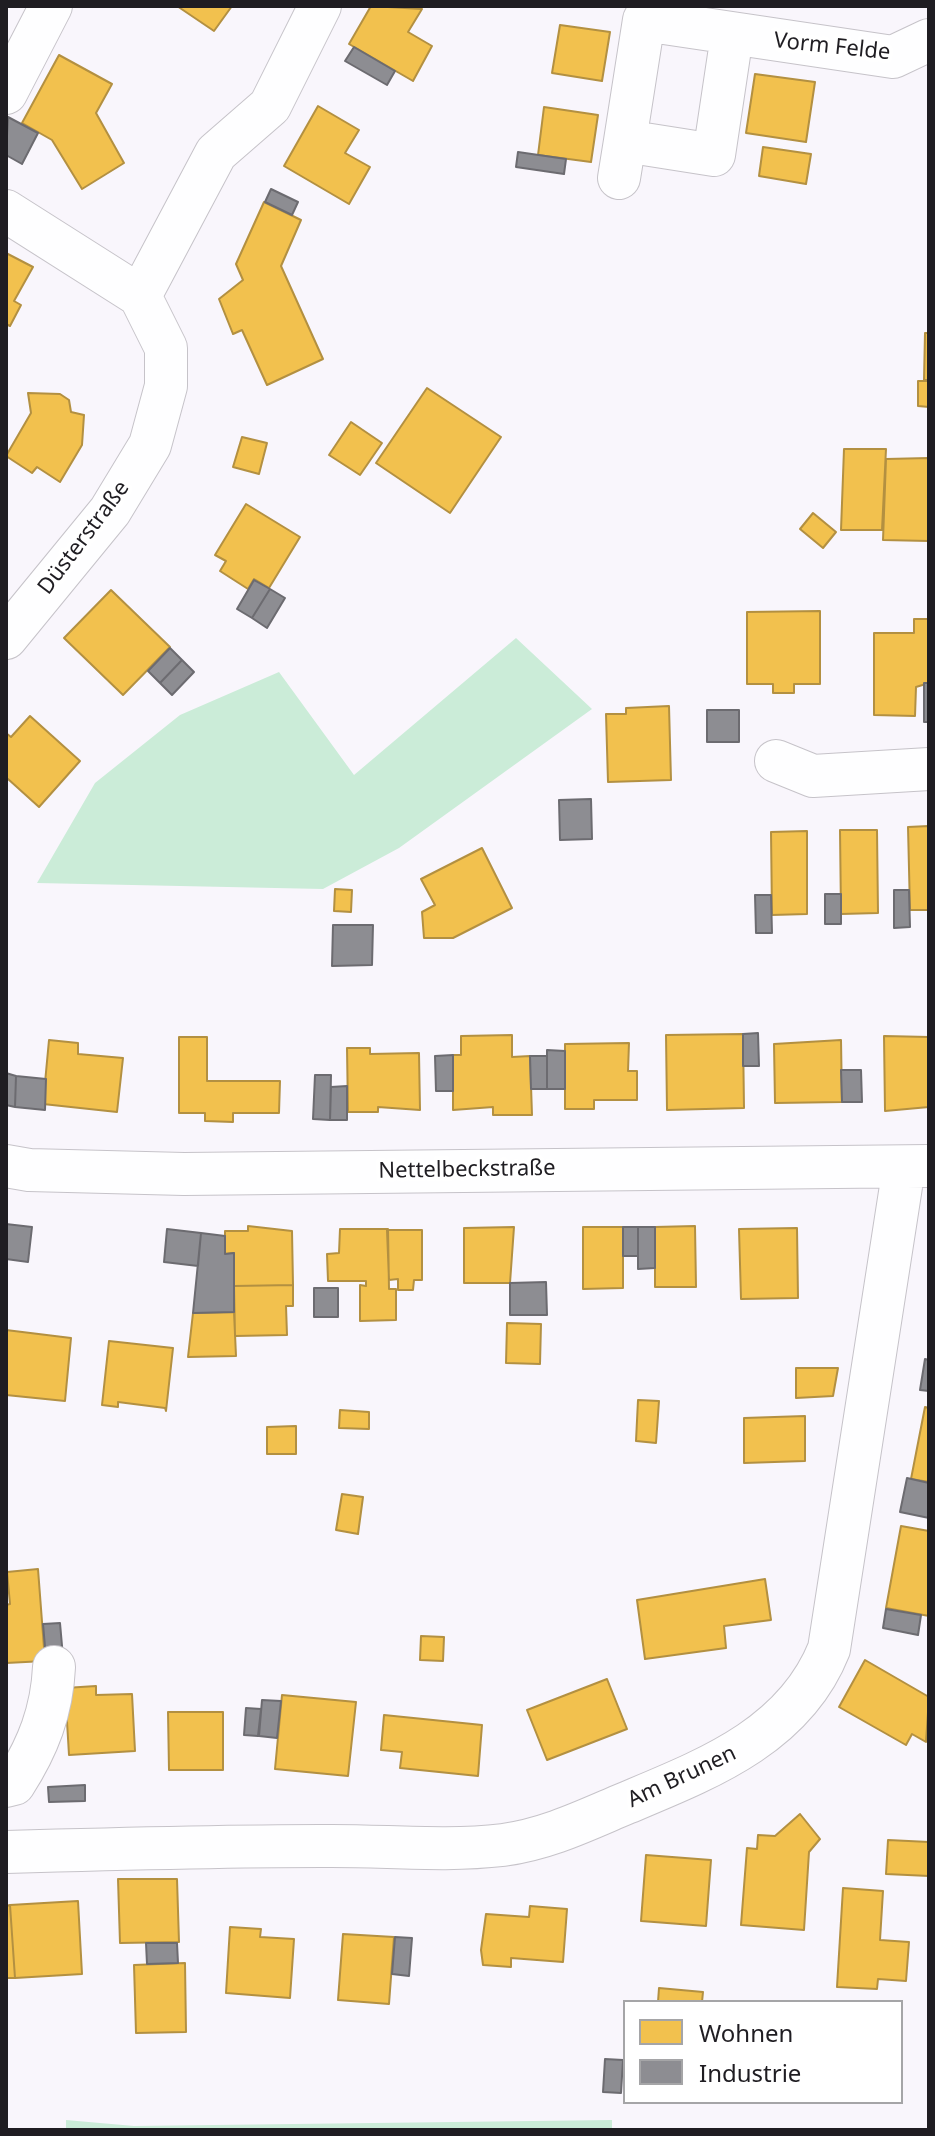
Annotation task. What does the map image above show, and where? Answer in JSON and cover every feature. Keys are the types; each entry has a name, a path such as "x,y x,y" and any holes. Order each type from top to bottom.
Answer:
{"street":[{"path":"6,93 51,6"},
{"path":"6,211 140,296 216,153 270,106 320,6"},
{"name":"Vorm Felde","path":"732,35 714,155 622,159 644,20 893,57 929,40"},
{"name":"Düsterstraße","path":"6,638 110,511 150,445 166,386 166,348 140,296"},
{"path":"776,761 813,776 929,769"},
{"name":"Nettelbeckstraße","path":"6,1166 29,1170 184,1174 917,1167"},
{"name":"Am Brunen","path":"6,1852 323,1846 461,1848 504,1844 549,1836 709,1769 771,1729 798,1704 818,1676 829,1649 917,1167"},
{"path":"6,1786 14,1784 37,1749 53,1695 54,1667"}],"green space":[{"path":"516,638 592,709 399,848 323,889 37,883 95,783 180,715 279,672 354,775"},
{"path":"66,2120 134,2126 612,2120 612,2130 66,2130"}],"building: Wohnen":[{"path":"177,6 232,6 214,31"},
{"path":"371,6 422,9 408,32 432,46 413,81 349,44"},
{"path":"560,25 610,32 602,81 552,73"},
{"path":"59,55 112,84 96,113 124,163 82,189 52,140 22,123"},
{"path":"755,74 815,82 806,142 746,133"},
{"path":"318,106 359,130 345,153 370,167 349,204 284,166"},
{"path":"544,107 598,115 591,162 538,155"},
{"path":"763,147 811,154 806,184 759,176"},
{"path":"264,202 301,220 281,266 323,359 267,385 242,330 233,334 219,299 243,280 236,264"},
{"path":"6,253 33,267 14,301 21,305 10,326 6,324"},
{"path":"925,333 929,333 929,380 924,380"},
{"path":"918,381 929,381 929,407 918,406"},
{"path":"427,388 501,437 450,513 376,463"},
{"path":"28,393 60,394 69,400 71,412 84,415 82,445 60,482 37,467 32,473 6,456 31,413"},
{"path":"351,422 382,443 360,475 329,455"},
{"path":"242,437 267,443 259,474 233,467"},
{"path":"844,449 886,449 882,530 841,530"},
{"path":"929,458 929,541 883,540 886,459"},
{"path":"246,504 300,537 269,588 254,579 248,589 220,571 226,561 215,555"},
{"path":"813,513 836,532 823,548 800,529"},
{"path":"111,590 170,647 123,695 64,638"},
{"path":"820,611 820,684 794,684 794,693 773,693 773,684 747,684 747,612"},
{"path":"914,619 929,619 929,683 916,687 915,716 874,715 874,633 914,633"},
{"path":"669,706 671,780 608,782 606,714 626,714 626,708"},
{"path":"30,716 80,761 39,807 8,779 6,781 6,733 11,737"},
{"path":"929,826 929,910 910,910 908,827"},
{"path":"840,830 877,830 878,913 841,914"},
{"path":"807,831 807,914 772,915 771,832"},
{"path":"482,848 512,908 453,938 424,938 422,912 435,905 421,879"},
{"path":"335,889 352,890 351,912 334,911"},
{"path":"743,1034 744,1108 667,1110 666,1035"},
{"path":"512,1035 512,1057 530,1056 532,1115 493,1115 493,1107 453,1110 453,1055 461,1055 461,1036"},
{"path":"884,1036 929,1037 929,1107 885,1111"},
{"path":"179,1037 207,1037 207,1081 280,1081 279,1113 233,1113 233,1122 205,1121 205,1113 179,1113"},
{"path":"49,1040 78,1043 78,1054 123,1058 117,1112 43,1104"},
{"path":"841,1040 842,1102 775,1103 774,1044"},
{"path":"629,1043 628,1071 637,1071 637,1100 594,1100 594,1109 565,1109 565,1044"},
{"path":"347,1048 370,1048 370,1054 419,1053 420,1110 378,1107 378,1112 348,1112"},
{"path":"248,1226 292,1231 293,1285 234,1286 234,1253 225,1254 225,1231 248,1231"},
{"path":"695,1226 696,1287 655,1287 655,1227"},
{"path":"514,1227 510,1283 464,1283 464,1228"},
{"path":"583,1227 623,1227 623,1288 583,1289"},
{"path":"797,1228 798,1298 741,1299 739,1229"},
{"path":"340,1229 388,1229 389,1289 396,1289 396,1320 360,1321 360,1285 366,1286 366,1281 328,1281 327,1254 339,1253"},
{"path":"387,1230 422,1230 422,1280 414,1280 413,1290 398,1290 398,1279 389,1280"},
{"path":"293,1285 293,1306 286,1306 287,1335 235,1336 234,1286"},
{"path":"234,1312 236,1356 188,1357 193,1313"},
{"path":"507,1323 541,1324 540,1364 506,1363"},
{"path":"6,1330 71,1338 65,1401 6,1395"},
{"path":"109,1341 173,1348 166,1411 165,1408 118,1402 118,1407 102,1405"},
{"path":"796,1368 838,1368 833,1396 796,1398"},
{"path":"638,1400 659,1401 656,1443 636,1441"},
{"path":"925,1407 929,1408 929,1482 911,1479"},
{"path":"340,1410 369,1412 369,1429 339,1428"},
{"path":"805,1416 805,1461 744,1463 744,1418"},
{"path":"296,1426 296,1454 267,1454 267,1427"},
{"path":"342,1494 363,1497 358,1534 336,1530"},
{"path":"901,1526 929,1531 929,1616 886,1608"},
{"path":"38,1569 45,1661 6,1663 6,1605 10,1604 7,1572"},
{"path":"765,1579 771,1620 724,1626 726,1648 645,1659 637,1600"},
{"path":"421,1636 444,1637 443,1661 420,1660"},
{"path":"865,1660 929,1697 926,1742 912,1734 906,1745 839,1707"},
{"path":"607,1679 627,1729 547,1760 527,1710"},
{"path":"96,1686 96,1695 132,1694 135,1751 69,1755 65,1688"},
{"path":"282,1695 356,1702 348,1776 275,1769"},
{"path":"168,1712 223,1712 223,1770 169,1770"},
{"path":"384,1715 482,1725 478,1776 400,1768 402,1752 381,1750"},
{"path":"800,1814 820,1839 809,1852 804,1930 741,1925 747,1848 757,1849 758,1835 775,1836"},
{"path":"888,1840 929,1842 929,1876 886,1874"},
{"path":"646,1855 711,1860 706,1926 641,1921"},
{"path":"118,1879 177,1879 179,1942 120,1943"},
{"path":"843,1888 883,1891 880,1940 909,1942 906,1981 878,1979 877,1989 837,1987"},
{"path":"78,1901 82,1974 15,1978 10,1905"},
{"path":"10,1905 15,1978 6,1978 6,1906"},
{"path":"530,1906 567,1909 563,1962 511,1958 511,1967 483,1965 481,1950 486,1914 529,1917"},
{"path":"230,1927 261,1929 260,1937 294,1939 290,1998 226,1993"},
{"path":"343,1934 394,1937 389,2004 338,2000"},
{"path":"185,1963 186,2032 136,2033 134,1965"},
{"path":"659,1988 703,1992 702,2000 658,2000"}],"building: Industrie":[{"path":"354,47 395,71 387,85 345,61"},
{"path":"8,117 38,133 22,164 6,155"},
{"path":"518,152 566,159 564,174 516,167"},
{"path":"271,189 298,202 292,215 265,202"},
{"path":"254,580 270,589 252,618 237,609"},
{"path":"270,589 285,598 267,628 252,618"},
{"path":"170,648 182,660 160,683 148,671"},
{"path":"182,660 194,672 172,695 160,683"},
{"path":"924,683 929,683 929,722 924,722"},
{"path":"707,710 739,710 739,742 707,742"},
{"path":"591,799 592,839 560,840 559,800"},
{"path":"894,890 909,890 910,927 894,928"},
{"path":"825,894 841,894 841,924 825,924"},
{"path":"755,895 771,895 772,933 756,933"},
{"path":"333,925 373,925 372,965 332,966"},
{"path":"758,1033 759,1066 743,1066 743,1034"},
{"path":"547,1050 565,1051 565,1089 547,1089"},
{"path":"453,1055 453,1091 436,1091 435,1056"},
{"path":"530,1056 547,1056 547,1089 531,1089"},
{"path":"841,1070 861,1070 862,1102 842,1102"},
{"path":"6,1073 16,1076 15,1107 6,1105"},
{"path":"315,1075 331,1075 330,1120 313,1119"},
{"path":"16,1076 46,1079 45,1110 15,1107"},
{"path":"347,1086 347,1120 330,1120 331,1087"},
{"path":"6,1224 32,1227 28,1262 6,1259"},
{"path":"623,1227 638,1227 638,1256 623,1256"},
{"path":"638,1227 655,1227 655,1268 638,1269"},
{"path":"167,1229 201,1233 198,1266 164,1262"},
{"path":"201,1233 225,1236 225,1254 234,1253 234,1312 193,1313"},
{"path":"546,1282 547,1315 510,1315 510,1283"},
{"path":"314,1288 338,1288 338,1317 314,1317"},
{"path":"925,1359 929,1360 929,1391 920,1390"},
{"path":"907,1478 929,1483 929,1518 900,1512"},
{"path":"886,1609 921,1615 918,1635 883,1628"},
{"path":"60,1623 63,1657 46,1658 43,1624"},
{"path":"262,1700 281,1701 277,1738 259,1736"},
{"path":"246,1708 261,1709 258,1736 244,1735"},
{"path":"85,1785 85,1801 49,1802 48,1787"},
{"path":"395,1937 412,1938 409,1976 392,1974"},
{"path":"146,1943 177,1943 178,1963 147,1964"},
{"path":"605,2059 623,2060 621,2093 603,2092"}]}
